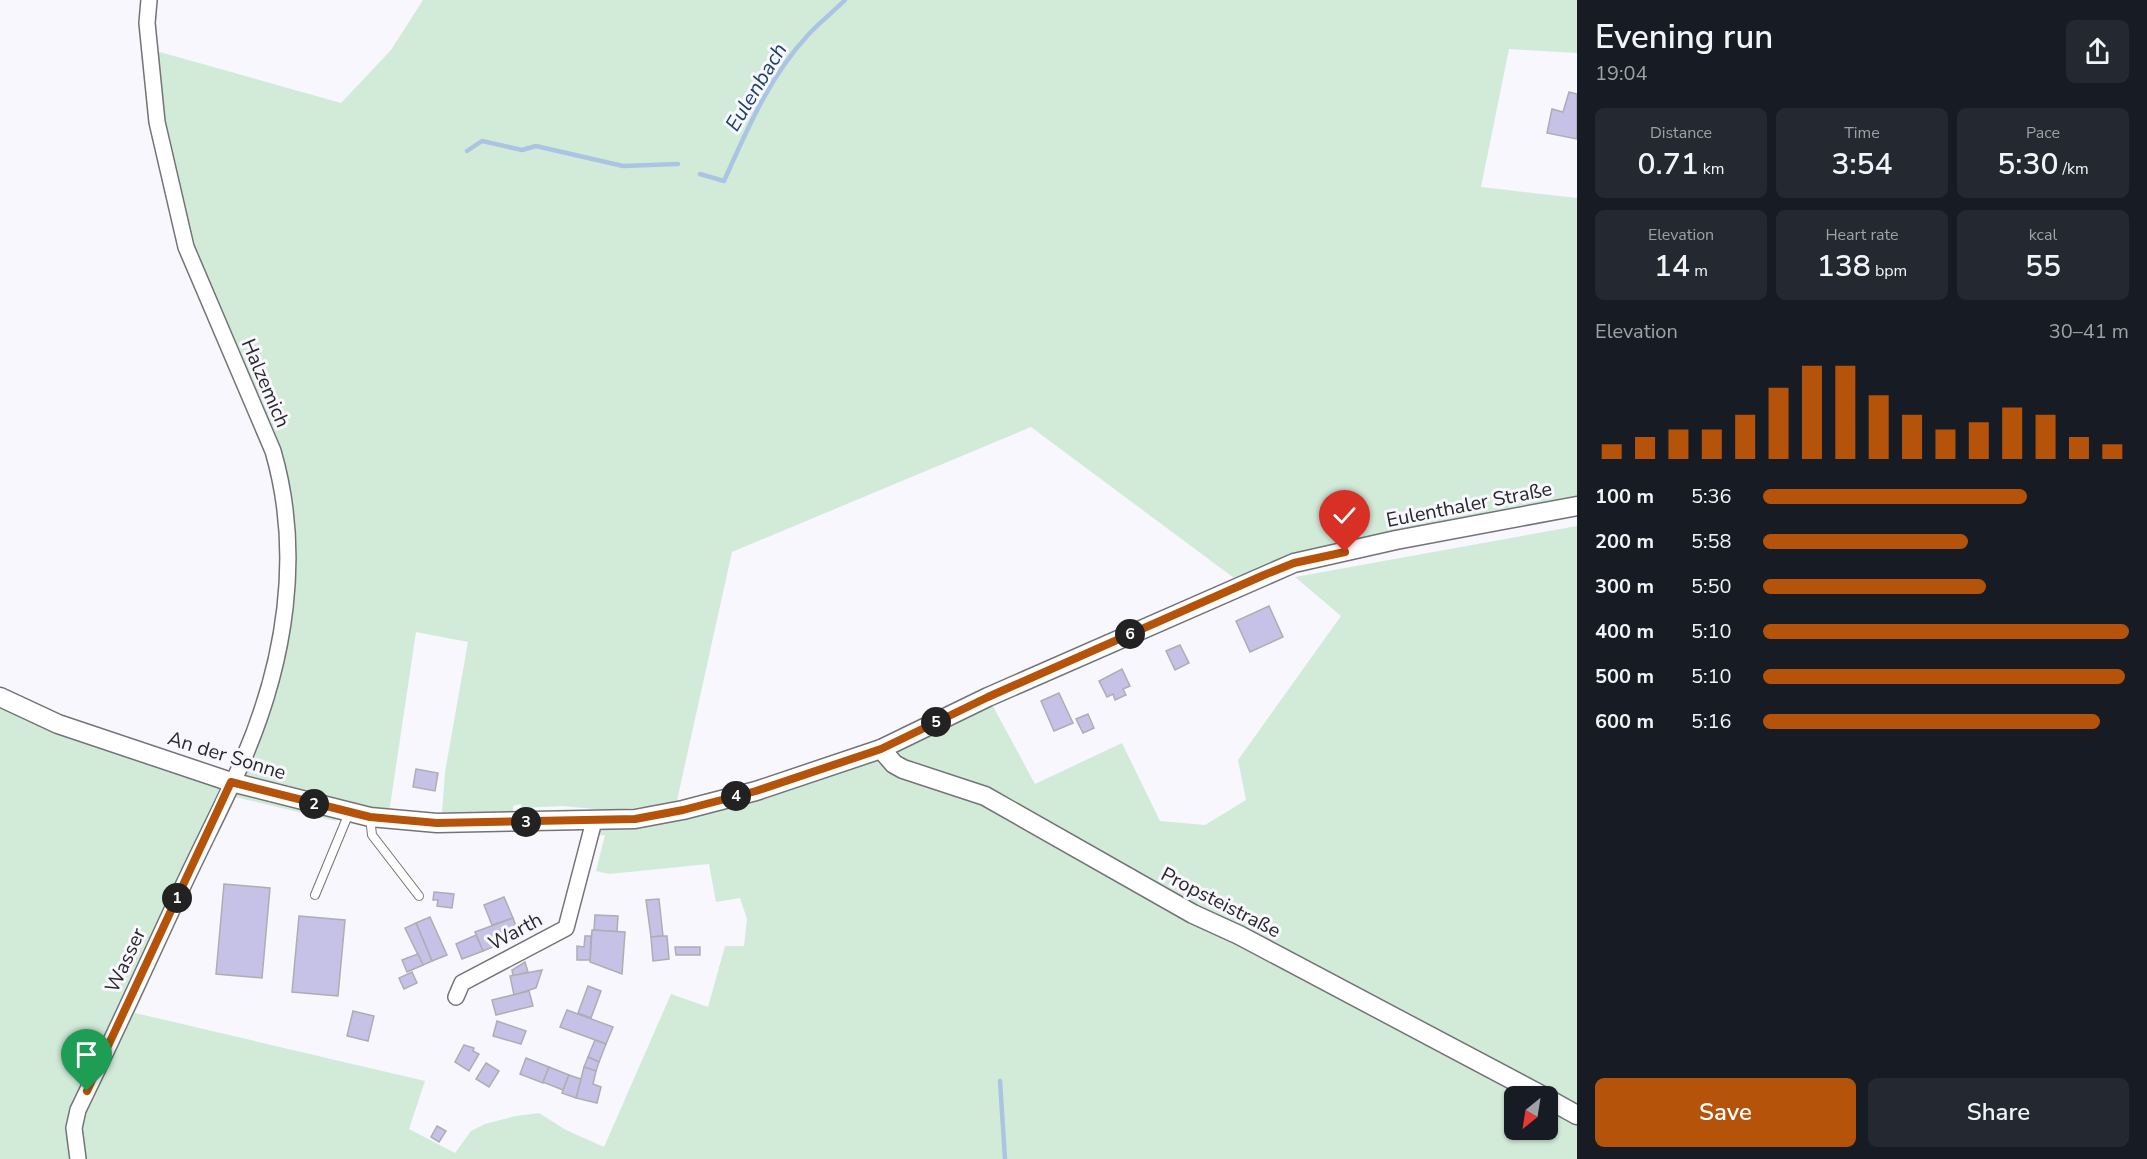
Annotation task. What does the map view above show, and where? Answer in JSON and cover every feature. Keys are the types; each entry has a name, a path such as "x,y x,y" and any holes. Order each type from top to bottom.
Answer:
{"street":[{"name":"Halzemich","path":"149,0 147,23 157,122 186,248 273,451 280,475 287,524 287,596 283,635 273,674 243,761 231,782"},
{"name":"Eulenthaler Straße","path":"594,821 635,819 683,810 756,791 881,749 1008,688 1294,563 1396,540 1577,506"},
{"name":"An der Sonne","path":"0,697 58,724 231,782 349,813 437,823 594,821"},
{"name":"Propsteistraße","path":"881,749 894,764 903,769 985,796 1192,914 1239,935 1525,1086"},
{"name":"Wasser","path":"78,1159 74,1128 78,1110 231,782"},
{"name":"Warth","path":"456,997 462,982 566,928 594,821"},
{"path":"1558,1105 1577,1115"}],"lane":[{"path":"315,895 349,813"},
{"path":"370,817 372,835 419,896"}],"green space":[{"path":"423,0 1577,0 1577,53 1509,49 1481,187 1577,198 1577,506 1242,584 1031,427 732,552 676,805 605,810 562,806 522,808 521,804 513,806 513,811 497,814 442,813 445,772 468,642 416,632 389,813 340,804 336,821 231,796 135,1013 425,1081 409,1129 455,1153 471,1131 485,1124 539,1113 566,1130 604,1147 671,994 708,1007 725,946 744,946 747,919 740,898 716,902 709,864 609,874 596,871 605,835 583,836 594,821 756,791 988,697 1035,784 1122,743 1160,821 1205,825 1246,800 1238,760 1341,616 1295,577 1577,526 1577,1159 0,1159 0,697 231,782 283,635 284,498 186,247 149,49 341,103 391,50"}],"building":[{"path":"1569,92 1577,94 1577,139 1547,133 1552,109 1563,112"},
{"path":"1269,606 1283,637 1250,652 1236,621"},
{"path":"1180,645 1189,663 1175,670 1166,651"},
{"path":"1122,669 1130,686 1123,689 1126,695 1115,700 1113,694 1107,697 1099,681"},
{"path":"1059,693 1073,723 1054,731 1041,701"},
{"path":"1088,714 1094,728 1083,733 1076,719"},
{"path":"416,769 438,773 435,791 413,787"},
{"path":"224,884 270,888 262,978 216,974"},
{"path":"434,892 454,894 452,908 437,906 438,900 433,900"},
{"path":"504,897 513,918 492,925 484,905"},
{"path":"659,899 663,936 651,937 646,900"},
{"path":"595,915 618,916 617,932 594,930"},
{"path":"299,916 345,920 338,996 292,992"},
{"path":"430,917 447,955 432,961 416,923"},
{"path":"513,918 520,936 483,951 475,932"},
{"path":"416,923 432,961 423,965 405,928"},
{"path":"592,930 625,932 622,974 590,962"},
{"path":"476,935 483,951 462,959 456,944"},
{"path":"585,936 591,936 590,960 577,960 577,946 584,947"},
{"path":"667,936 669,959 653,961 651,937"},
{"path":"675,947 700,947 700,955 676,955"},
{"path":"418,954 423,965 407,972 402,960"},
{"path":"525,962 528,972 513,976 512,970"},
{"path":"542,970 536,988 514,995 510,976"},
{"path":"412,972 417,983 404,989 399,978"},
{"path":"588,986 601,991 591,1018 578,1013"},
{"path":"529,991 533,1006 496,1015 492,1000"},
{"path":"567,1010 613,1027 606,1044 560,1027"},
{"path":"353,1011 374,1016 368,1041 347,1036"},
{"path":"497,1021 526,1031 521,1044 493,1036"},
{"path":"595,1040 606,1044 599,1062 588,1057"},
{"path":"464,1045 474,1048 473,1051 479,1054 469,1071 455,1062"},
{"path":"588,1057 599,1062 596,1071 584,1067"},
{"path":"526,1058 549,1067 543,1083 520,1074"},
{"path":"486,1063 499,1071 489,1087 476,1079"},
{"path":"549,1067 569,1075 563,1090 543,1082"},
{"path":"584,1067 596,1071 593,1084 601,1087 597,1103 576,1098"},
{"path":"569,1075 581,1079 576,1098 562,1093"},
{"path":"437,1126 446,1131 439,1142 431,1137"}],"waterway":[{"name":"Eulenbach","path":"700,174 724,181 760,105 782,68 808,35 845,0"},
{"name":"Eulenbach","path":"467,151 482,141 522,150 536,146 623,166 678,164"},
{"path":"1000,1081 1005,1159"}],"route":[{"path":"87,1091 231,782 349,813 437,823 635,819 683,810 756,791 881,749 988,697 1264,575 1294,563 1345,552"}]}
